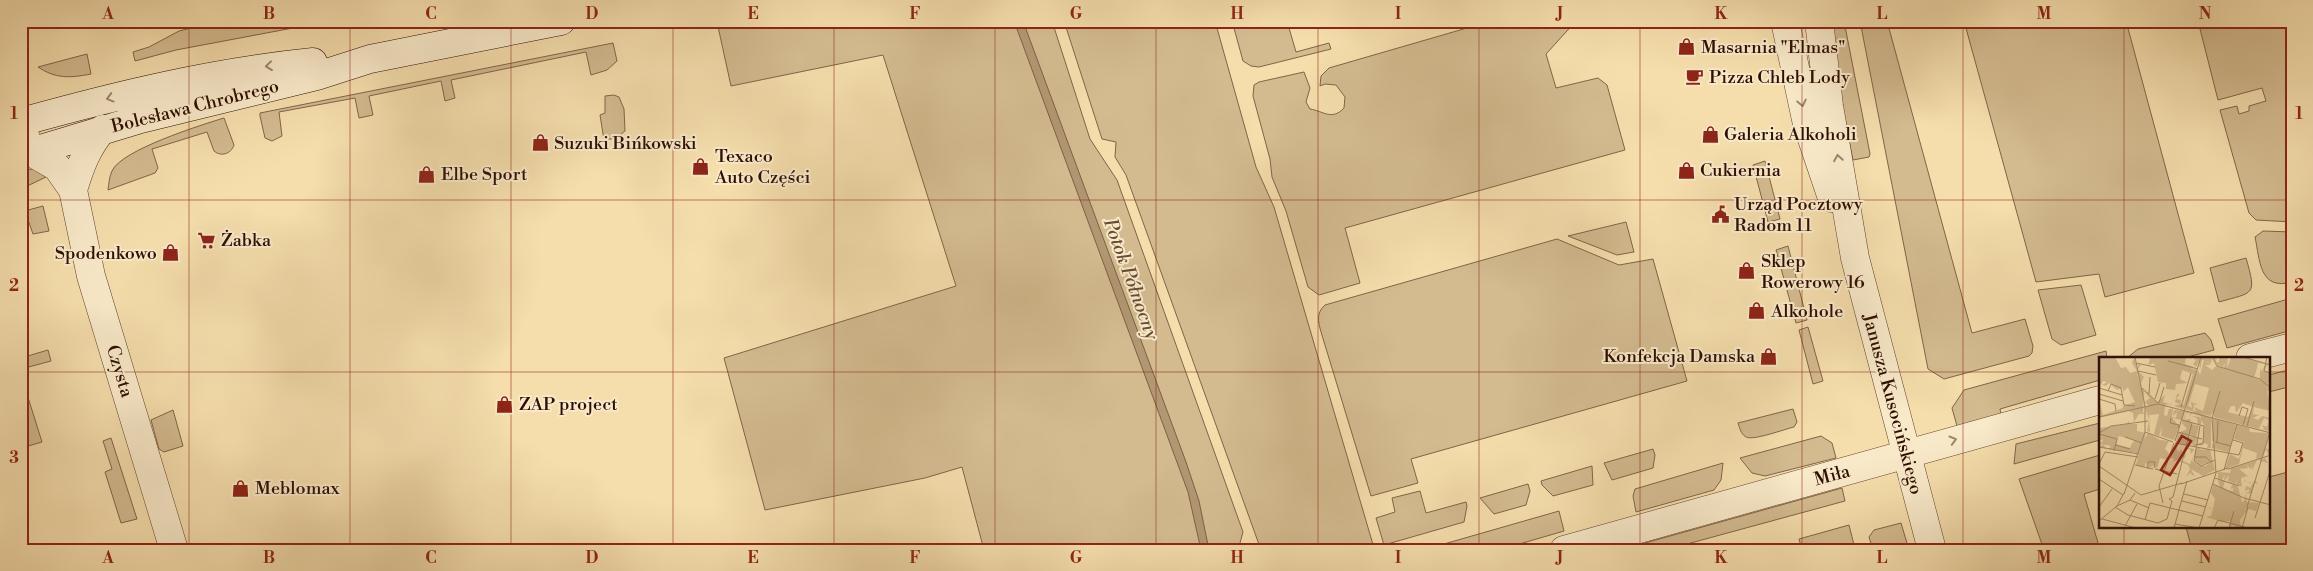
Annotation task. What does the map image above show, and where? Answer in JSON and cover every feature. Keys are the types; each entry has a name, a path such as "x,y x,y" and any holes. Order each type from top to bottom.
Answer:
{"street":[{"name":"Bolesława Chrobrego","path":"26,153 103,129 207,101 317,76 370,59 561,21"},
{"name":"Janusza Kusocińskiego","path":"1785,21 1807,124 1823,175 1855,258"},
{"name":"Janusza Kusocińskiego","path":"1819,21 1829,106 1855,258 1932,550"},
{"name":"Bolesława Chrobrego","path":"21,124 129,92 205,76 299,63 370,59"},
{"path":"21,124 26,153"},
{"path":"73,190 86,152 103,129"},
{"name":"Czysta","path":"26,153 56,167 73,190 91,276 174,550"},
{"path":"2254,357 2292,347"},
{"name":"Miła","path":"1564,550 2099,400"}],"shaded area":[{"path":"219,21 391,21 293,28 176,50 135,61 133,52 149,47 179,31"},
{"path":"1014,21 1023,21 1186,462 1199,501 1209,550 1201,550 1188,492"},
{"path":"1052,21 1090,139 1117,180 1243,532 1238,550 984,550 962,467 925,478 765,510 724,358 956,286 883,55 731,86 717,22"},
{"path":"1064,21 1215,21 1256,167 1274,207 1374,548 1368,550 1261,550 1126,175 1115,157 1116,142 1102,139"},
{"path":"1232,21 1287,21 1296,52 1329,43 1331,49 1259,67 1251,66 1243,61"},
{"path":"1491,21 1576,21 1546,54 1556,88 1598,78 1607,85 1625,150 1345,228 1360,283 1319,295 1308,287 1286,211 1272,177 1270,159 1253,96 1254,85 1259,82 1304,72 1310,88 1306,102 1310,109 1331,115 1335,114 1344,108 1345,97 1336,85 1325,84 1320,86 1321,76 1329,68"},
{"path":"1830,21 1844,21 1870,154 1869,157 1853,160 1842,106"},
{"path":"1860,21 1887,21 1972,333 2025,319 2033,346 2032,353 2029,356 1944,379 1928,369"},
{"path":"1964,21 2126,21 2194,273 2105,297 2099,274 2036,282"},
{"path":"2198,21 2292,21 2292,222 2256,220 2249,213 2220,110 2237,106 2239,114 2249,111 2249,106 2266,101 2262,88 2218,100"},
{"path":"613,43 617,61 607,70 591,75 586,52 451,80 455,98 445,101 441,81 369,96 373,115 359,118 355,98 279,112 282,136 272,141 265,138 260,113"},
{"path":"87,54 91,74 57,76 38,67"},
{"path":"614,95 619,97 624,109 625,131 616,138 604,140 600,115 605,113 605,96"},
{"path":"224,118 234,145 228,152 220,154 214,151 207,132 152,149 158,168 155,173 108,190 112,171 118,163 130,155 163,139"},
{"path":"1765,161 1780,219 1768,222 1753,165"},
{"path":"33,169 46,177 21,189 21,170"},
{"path":"43,206 49,231 33,234 26,214 21,215 21,212"},
{"path":"1626,222 1634,252 1617,255 1568,236"},
{"path":"2263,231 2292,232 2292,282 2281,284 2273,282 2263,272 2255,237"},
{"path":"1557,239 1619,265 1653,259 1687,381 1411,459 1418,483 1371,496 1320,328 1318,317 1322,308 1325,305"},
{"path":"1788,246 1807,320 1796,323 1776,250"},
{"path":"2246,258 2252,286 2250,290 2246,294 2219,302 2210,268"},
{"path":"2081,285 2096,335 2061,345 2052,339 2038,290"},
{"path":"2292,298 2292,330 2227,348 2218,319"},
{"path":"1808,327 1823,381 1813,384 1799,330"},
{"path":"2205,333 2211,340 2214,350 2188,357 2128,357 2138,349"},
{"path":"48,350 51,361 21,369 21,358"},
{"path":"2106,351 2107,357 2099,357 2099,380 2000,409 2001,414 1957,426 1952,408 1964,390"},
{"path":"2292,369 2292,386 2270,392 2270,375"},
{"path":"21,375 42,442 21,448"},
{"path":"1793,409 1797,422 1794,427 1769,434 1750,438 1746,437 1738,423"},
{"path":"173,410 183,446 164,452 159,449 151,420"},
{"path":"2099,423 2099,440 2014,464 2016,444"},
{"path":"1821,436 1832,443 1836,458 1765,476 1752,473 1740,458"},
{"path":"111,438 137,519 121,523 105,472 112,469 103,441"},
{"path":"1653,449 1655,455 1653,468 1612,480 1604,463"},
{"path":"2099,455 2099,489 2084,494 2100,550 2044,550 2019,479"},
{"path":"1723,463 1721,480 1714,490 1636,512 1633,496 1635,489"},
{"path":"1592,466 1593,485 1553,496 1542,485 1541,481"},
{"path":"2292,471 2292,550 2192,550 2186,528 2270,528 2270,477"},
{"path":"1528,484 1530,491 1526,505 1494,514 1480,498"},
{"path":"1842,488 1845,501 1665,550 1649,550 1645,543"},
{"path":"1420,491 1426,513 1466,502 1464,522 1384,545 1376,518 1395,512 1392,498"},
{"path":"1559,511 1564,531 1499,550 1423,550"},
{"path":"1901,523 1909,550 1873,550 1869,537 1874,530"},
{"path":"1849,525 1855,549 1802,550 1799,539"}],"place":[{"name":"Masarnia \"Elmas\"","path":"1687,47"},
{"name":"Pizza Chleb Lody","path":"1695,77"},
{"name":"Galeria Alkoholi","path":"1710,134"},
{"name":"Suzuki Bińkowski","path":"540,143"},
{"name":"Texaco Auto Części","path":"701,166"},
{"name":"Cukiernia","path":"1686,170"},
{"name":"Elbe Sport","path":"427,174"},
{"name":"Urząd Pocztowy Radom 11","path":"1720,214"},
{"name":"Żabka","path":"207,240"},
{"name":"Spodenkowo","path":"171,253"},
{"name":"Sklep Rowerowy 16","path":"1747,271"},
{"name":"Alkohole","path":"1757,311"},
{"name":"Konfekcja Damska","path":"1769,356"},
{"name":"ZAP project","path":"505,404"},
{"name":"Meblomax","path":"241,488"}],"water label":[{"name":"Potok Północny","path":"1132,279"}]}
